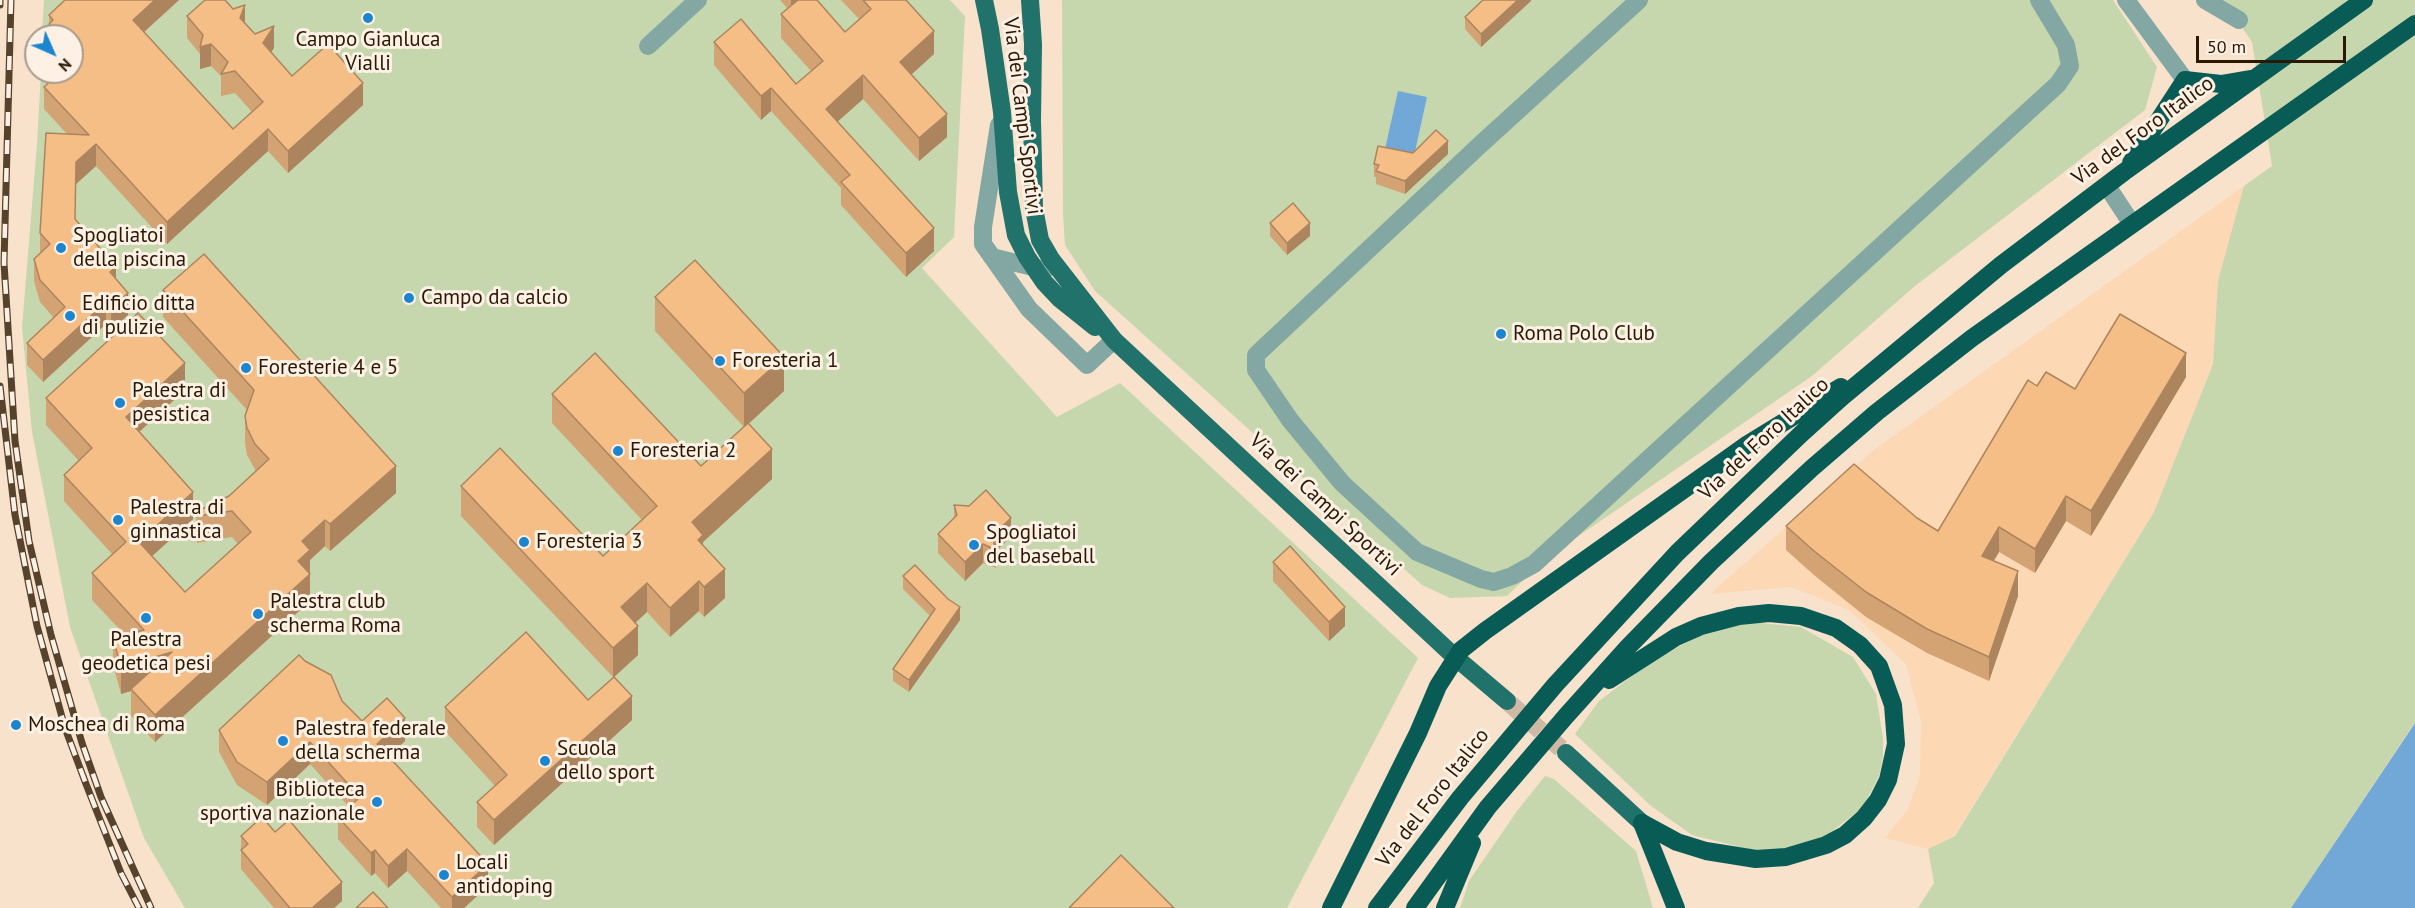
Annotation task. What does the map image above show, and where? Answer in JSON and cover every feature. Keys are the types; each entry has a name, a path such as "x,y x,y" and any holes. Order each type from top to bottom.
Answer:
{"highway":[{"name":"Via del Foro Italico","path":"1377,908 1460,798 1515,731 1635,596 1768,465 1842,397 2001,265 2124,172 2364,0"},
{"path":"1415,908 1488,807 1566,716 1628,647 1711,562 1790,488 1877,412 1972,338 2415,24"},
{"path":"2124,172 2185,80 2221,84 2254,78"},
{"path":"1330,908 1418,732 1438,686 1455,657 1485,631 1745,446 1891,356"},
{"path":"1566,716 1623,670 1676,637 1701,626 1739,616 1769,613 1801,616 1819,621 1849,636 1871,655 1879,666 1890,693 1896,717 1895,758 1878,800 1864,818 1845,835 1807,852 1786,857 1756,859 1706,851 1677,842 1642,823"},
{"path":"1445,908 1455,879 1488,807"},
{"path":"1642,823 1676,908"}],"main road":[{"name":"Via dei Campi Sportivi","path":"984,0 1002,112 1013,225 1026,267 1060,299 1114,340 1455,657 1507,701"},
{"name":"Via dei Campi Sportivi","path":"1030,0 1033,44 1033,181 1035,219 1040,240 1064,276 1114,340"},
{"path":"1566,753 1642,823"}],"street":[{"path":"648,46 698,0"},
{"path":"1639,0 1256,355 1256,370 1290,420 1342,483 1417,552 1494,582 1512,576 1534,564 2058,84 2070,66 2066,45 2038,0"},
{"path":"2126,0 2185,80"},
{"path":"2205,0 2239,20"},
{"path":"1002,112 983,227 983,244 1029,309 1087,365 1114,340"},
{"path":"2107,186 2132,224"},
{"path":"992,257 1064,276"},
{"path":"1008,281 1012,272 1026,267"}],"shaded area":[{"path":"2244,186 2213,364 2154,512 1954,836 1928,849 1885,838 1908,809 1920,776 1921,722 1906,664 1849,610 1791,587 1710,594 1875,449"}],"green space":[{"path":"44,0 950,0 965,16 954,237 922,268 1057,417 1120,383 1418,658 1287,908 185,908 144,838 70,627 32,432 22,327 40,84 84,84 84,24 43,24"},
{"name":"Roma Polo Club","path":"1062,0 2113,0 2157,67 2145,110 1915,286 1812,376 1545,559 1507,596 1450,598 1422,585 1095,291 1065,245"},
{"path":"2223,0 2415,0 2415,722 2291,908 1918,908 1934,883 1928,849 1955,836 2154,512 2213,364 2218,281 2244,186 2272,166 2252,42"},
{"path":"1750,622 1801,627 1853,657 1876,694 1883,738 1883,756 1879,776 1858,811 1830,833 1811,842 1783,850 1752,850 1692,835 1651,806 1575,734 1599,701 1656,658 1700,636"},
{"path":"1545,776 1554,779 1636,851 1653,908 1460,908 1469,881 1517,811"}],"water":[{"path":"1398,91 1427,97 1414,156 1385,149"},
{"path":"2415,723 2415,908 2291,908"}],"building":[{"path":"65,0 155,0 133,20 233,129 263,102 235,71 221,74 228,62 211,44 200,47 203,35 187,16 205,0 225,0 233,9 245,5 240,18 255,34 274,26 263,43 292,76 328,44 363,83 288,151 268,129 167,222 96,144 76,162 75,219 116,267 110,272 128,293 111,308 106,302 43,360 27,343 65,307 40,280 34,259 50,244 40,233 46,133 89,135 44,87 47,84 84,84 84,24 49,24 53,20 49,15"},
{"path":"798,0 817,0 845,32 871,9 863,0 906,0 934,31 900,62 947,114 919,138 863,75 826,109 934,228 906,253 841,182 850,175 771,88 761,96 714,42 741,19 796,84 823,61 781,14"},
{"path":"1483,0 1518,0 1481,34 1465,17"},
{"path":"1436,130 1448,141 1405,181 1376,171 1379,165 1374,164 1378,146 1413,153"},
{"path":"1293,203 1310,223 1287,243 1270,223"},
{"path":"204,254 396,466 330,524 325,520 302,541 310,550 298,561 310,574 155,715 131,689 172,652 121,667 113,638 144,630 92,573 126,542 64,475 92,448 46,398 138,313 185,363 126,417 193,492 139,542 185,592 251,532 232,511 197,516 196,512 229,496 269,459 255,444 247,428 245,416 254,390 163,290"},
{"path":"695,260 784,357 744,393 655,297"},
{"path":"2120,314 2186,353 2091,511 2066,496 2035,549 1999,527 1982,556 2018,571 1989,657 1927,629 1866,592 1786,526 1854,464 1917,518 1938,531 2028,380 2037,386 2046,372 2075,389"},
{"path":"595,353 701,466 748,423 772,449 692,522 703,535 698,540 725,569 704,587 699,581 670,608 647,583 621,607 638,626 613,648 461,486 500,448 603,556 657,506 552,394"},
{"path":"986,490 1011,518 992,536 996,550 983,544 965,562 938,534 957,515 954,505 969,506"},
{"path":"1290,546 1345,607 1329,622 1273,562"},
{"path":"915,565 948,599 960,607 909,680 893,669 935,609 903,576"},
{"path":"526,632 588,700 614,677 632,696 494,820 477,802 507,775 445,707"},
{"path":"299,655 305,661 331,675 342,701 362,721 387,698 405,718 377,744 488,864 452,897 407,849 388,866 375,850 371,853 338,817 360,797 310,742 267,782 237,762 219,730"},
{"path":"262,817 275,832 289,820 342,882 312,908 290,908 241,850 248,844 241,836"},
{"path":"1121,855 1174,908 1069,908"},
{"path":"373,892 388,908 356,908"}],"tunnel":[{"path":"1507,701 1566,753"}],"railway":[{"path":"0,0 0,5"},
{"path":"11,0 4,263 15,441 29,541 51,635 82,743 101,797 151,908"},
{"path":"0,386 15,515 37,626 65,728 121,873 139,908"}],"place":[{"name":"Campo Gianluca Vialli","path":"368,18"},
{"name":"Spogliatoi della piscina","path":"61,248"},
{"name":"Campo da calcio","path":"409,298"},
{"name":"Edificio ditta di pulizie","path":"70,316"},
{"name":"Roma Polo Club","path":"1501,334"},
{"name":"Foresteria 1","path":"720,361"},
{"name":"Foresterie 4 e 5","path":"246,368"},
{"name":"Palestra di pesistica","path":"120,403"},
{"name":"Foresteria 2","path":"618,451"},
{"name":"Palestra di ginnastica","path":"118,520"},
{"name":"Foresteria 3","path":"524,542"},
{"name":"Spogliatoi del baseball","path":"974,545"},
{"name":"Palestra club scherma Roma","path":"258,614"},
{"name":"Palestra geodetica pesi","path":"146,618"},
{"name":"Moschea di Roma","path":"16,725"},
{"name":"Palestra federale della scherma","path":"283,741"},
{"name":"Scuola dello sport","path":"545,761"},
{"name":"Biblioteca sportiva nazionale","path":"377,802"},
{"name":"Locali antidoping","path":"444,875"}]}
